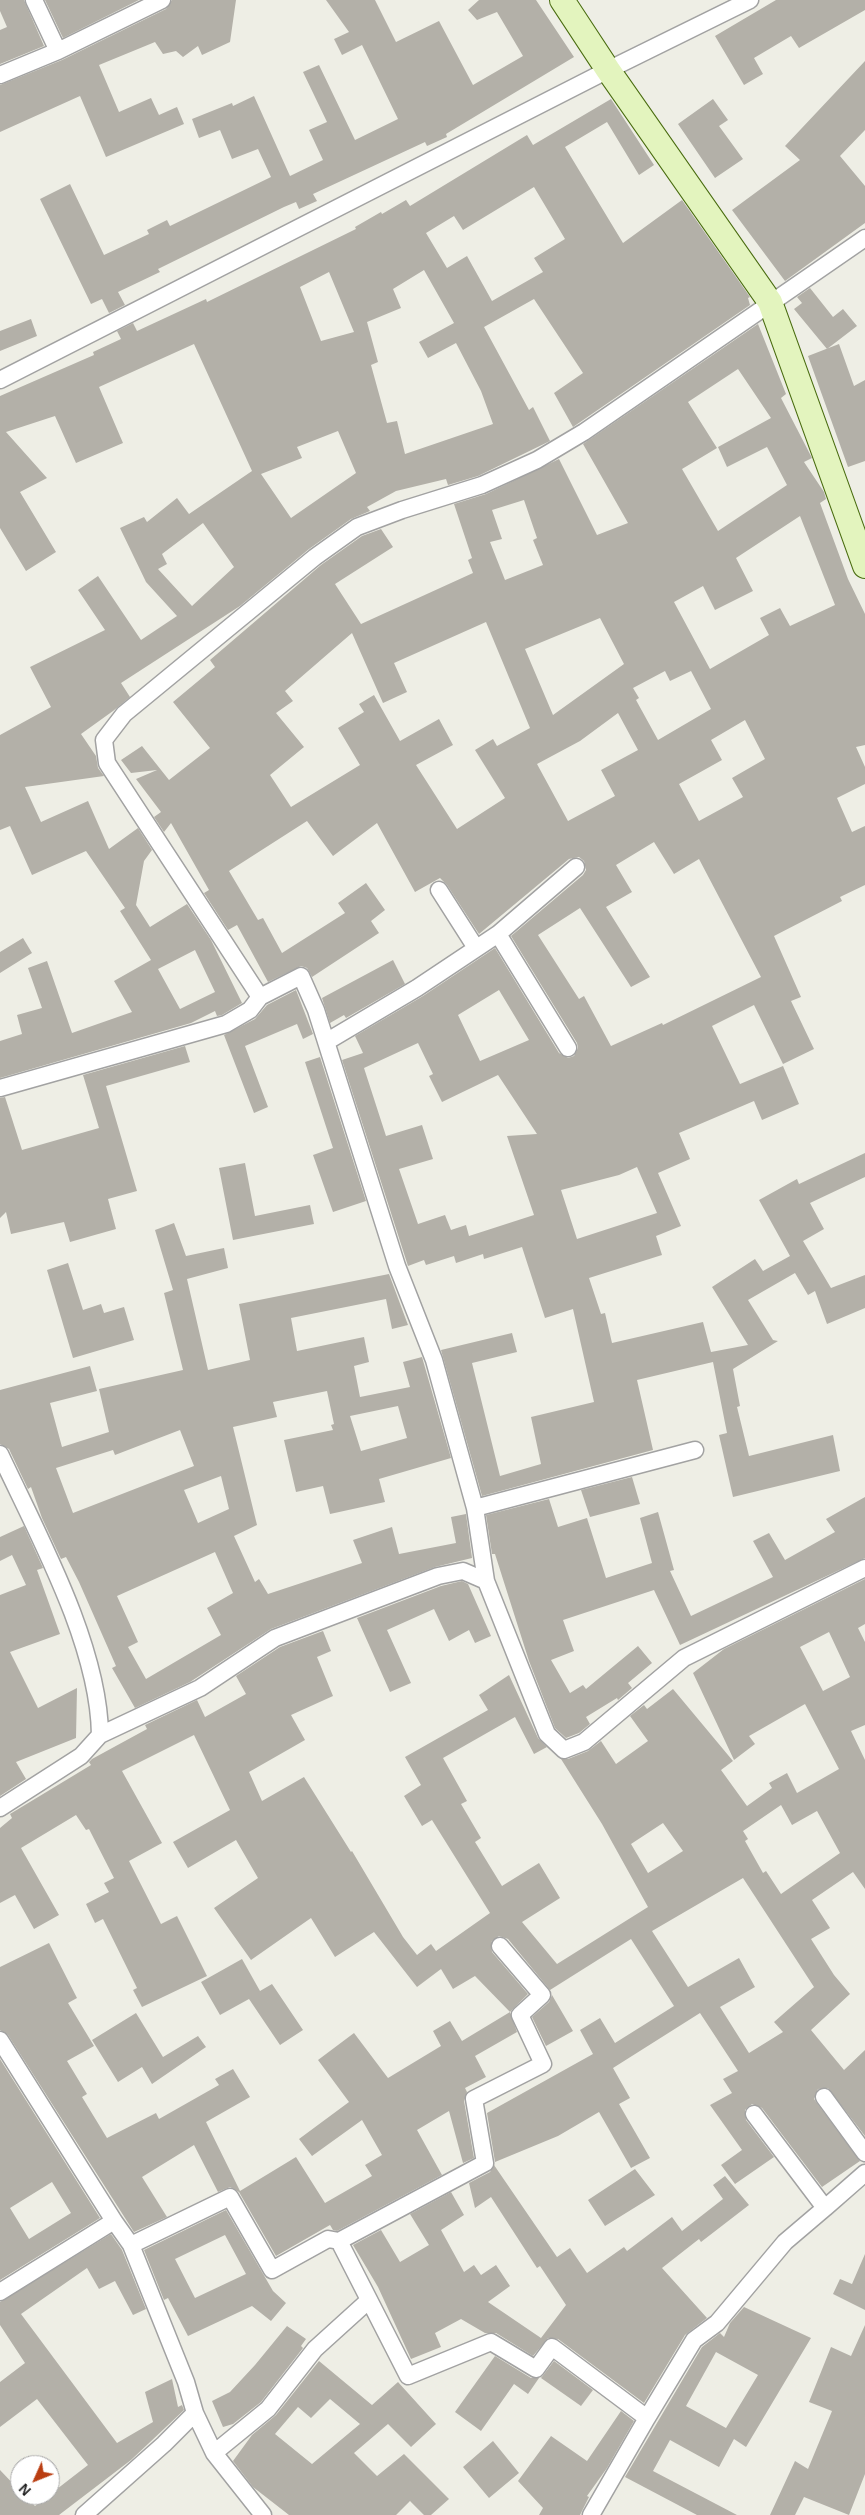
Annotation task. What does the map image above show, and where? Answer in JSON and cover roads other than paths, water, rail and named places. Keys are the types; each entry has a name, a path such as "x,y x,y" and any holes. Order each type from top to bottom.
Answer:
{"street":[{"path":"34,0 58,51"},
{"path":"0,75 58,51 162,0"},
{"path":"562,0 608,70 770,302 865,566"},
{"path":"0,380 608,70 750,0"},
{"path":"260,997 106,763 104,740 124,714 315,557 357,527 402,510 482,485 537,460 584,432 865,238"},
{"path":"326,1042 417,988 498,934 576,867"},
{"path":"439,890 476,948"},
{"path":"498,934 568,1048"},
{"path":"0,1088 226,1024 250,1010 260,997 302,976 316,1010 397,1266 434,1360 475,1508 486,1582 547,1734 564,1750 584,1742 684,1658 865,1568"},
{"path":"475,1508 694,1450"},
{"path":"0,1454 76,1621 100,1706 100,1735"},
{"path":"0,1808 81,1756 100,1735 200,1688 275,1638 438,1576 463,1571 486,1582"},
{"path":"131,2245 230,2197 272,2270 328,2240 340,2241 485,2163 474,2099 542,2064 520,2015 542,1995 500,1946"},
{"path":"0,2040 131,2245 186,2382 195,2413 214,2453 264,2515"},
{"path":"824,2097 865,2153"},
{"path":"754,2114 825,2208"},
{"path":"591,2515 694,2340 717,2323 784,2242 865,2173"},
{"path":"0,2292 114,2221"},
{"path":"340,2241 368,2301 408,2376 492,2342 536,2369 552,2347 647,2418"},
{"path":"214,2453 268,2409 315,2349 368,2301"},
{"path":"84,2515 164,2444 195,2413"}]}
